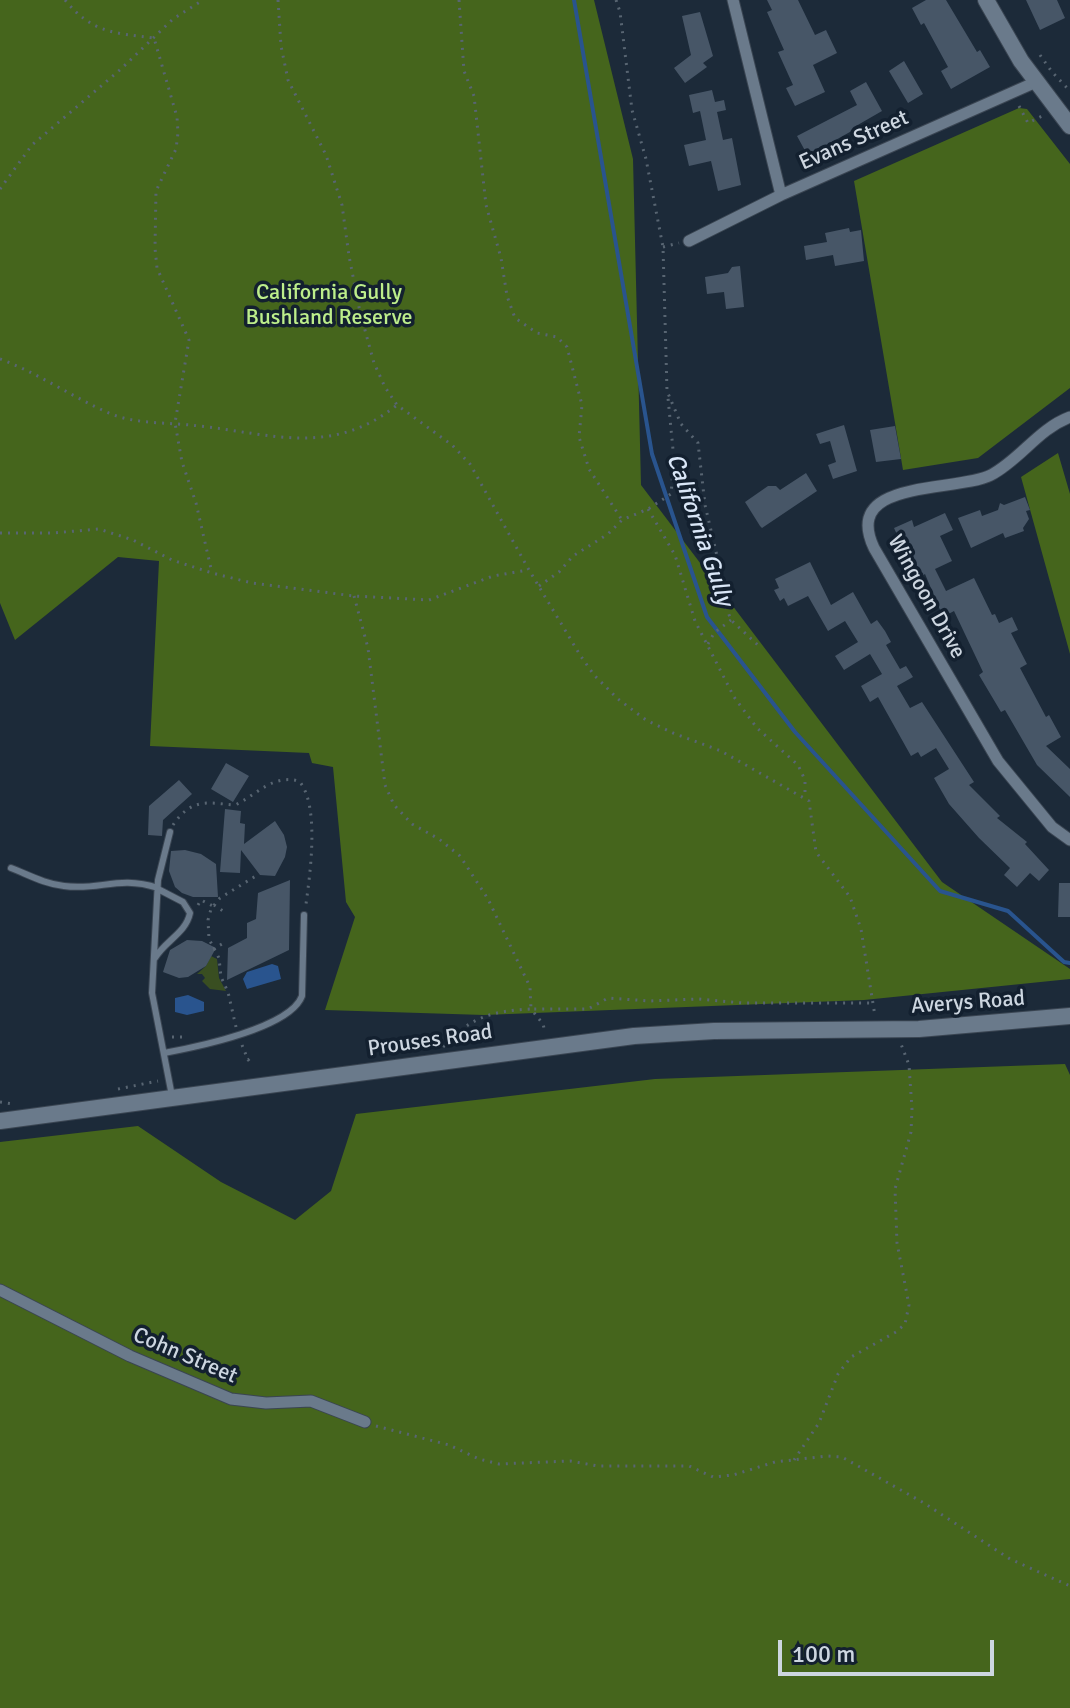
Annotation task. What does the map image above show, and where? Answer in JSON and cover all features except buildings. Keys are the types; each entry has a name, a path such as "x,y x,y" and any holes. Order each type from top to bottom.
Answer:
{"street":[{"path":"733,0 781,195"},
{"path":"986,0 1036,82 1070,126"},
{"name":"Evans Street","path":"689,241 781,195 1036,82"},
{"name":"Wingoon Drive","path":"1070,417 1044,430 990,476 886,498 871,512 867,525 874,548 998,761 1052,827 1070,840"},
{"name":"Averys Road","path":"872,1030 973,1026 1070,1016"},
{"name":"Prouses Road","path":"0,1121 549,1047 686,1032 872,1030"},
{"name":"Cohn Street","path":"0,1290 130,1356 231,1399 266,1403 311,1401 365,1422"}],"lane":[{"path":"170,832 158,888 152,998 172,1099"},
{"path":"11,868 41,882 66,887 116,881 139,882 158,888 183,902 190,913 185,926 160,950 153,965"},
{"path":"164,1053 238,1035 286,1013 301,1001 304,915"}],"path":[{"path":"65,0 80,18 105,32 154,38"},
{"path":"0,189 32,145 173,19 203,0"},
{"path":"278,0 281,46 288,80 326,155 342,205 349,256 368,342 385,387 397,405 452,445 470,464 529,570 594,675 618,699 646,720 721,751 809,801 813,812 816,852 850,897 861,929 874,1003 872,1030"},
{"path":"459,0 464,71 474,96 486,205 501,258 507,296 515,318 537,333 557,337 567,347 582,405 579,437 589,469 622,520"},
{"path":"539,586 622,520 648,509 671,494 674,460 667,391 663,247 646,159 632,110 616,0"},
{"path":"154,38 177,117 176,149 156,191 157,268 189,340 175,423 182,462 196,503 212,573"},
{"path":"1040,55 1070,91"},
{"path":"1019,106 1028,123 1046,114"},
{"path":"0,359 111,414 148,422 261,436 310,439 351,432 380,418 397,405"},
{"path":"667,391 681,424 698,443 705,505 717,556 722,596 731,620 761,648"},
{"path":"648,509 675,555 695,621 734,697 757,728 798,765 805,780 805,796"},
{"path":"0,533 99,529 212,573 252,583 354,596 429,600 493,576 529,570"},
{"path":"354,596 368,648 385,785 394,805 412,824 439,839 460,856 488,899 530,987 531,1009 543,1024 549,1047"},
{"path":"708,644 714,633 731,620"},
{"path":"170,832 178,817 199,804 217,801 235,805 269,783 284,779 299,781 308,800 311,848 304,915"},
{"path":"253,1056 248,1060 238,1035 208,924 214,906 226,893 259,874"},
{"path":"200,911 200,900 223,911"},
{"path":"199,923 208,924"},
{"path":"213,949 222,944"},
{"path":"443,1062 441,1049 456,1031 484,1015 531,1009 588,1009 608,998 743,1003 874,1003"},
{"path":"794,1460 819,1423 838,1374 851,1357 905,1324 909,1305 898,1254 895,1189 911,1132 912,1096 909,1065 895,1030"},
{"path":"168,1032 174,1038 186,1037 187,1048"},
{"path":"365,1422 449,1445 479,1459 499,1464 570,1461 598,1466 689,1466 713,1477 733,1475 775,1462 842,1457 924,1503 1010,1559 1070,1586"}],"green space":[{"name":"California Gully Bushland Reserve","path":"0,0 594,0 633,159 641,485 942,882 1070,969 1070,979 864,1000 484,1015 325,1010 355,917 346,902 333,767 312,763 309,753 150,746 159,561 118,557 15,640 0,603"},
{"path":"1019,108 1027,109 1070,164 1070,388 978,458 903,470 854,181"},
{"path":"1058,453 1070,494 1070,654 1021,477"},
{"path":"211,956 217,959 219,978 226,991 210,989 202,981 205,978 202,974 197,974"},
{"path":"1065,1064 1070,1075 1070,1708 0,1708 0,1142 138,1126 221,1182 295,1220 331,1191 356,1114 655,1079"}],"water":[{"path":"272,964 278,966 281,979 247,989 243,979 247,972"},
{"path":"188,995 204,1002 204,1011 187,1015 175,1012 175,998"}],"waterway":[{"name":"California Gully","path":"574,0 652,454 707,617 795,732 940,891 1008,911 1064,962 1070,963"}]}
